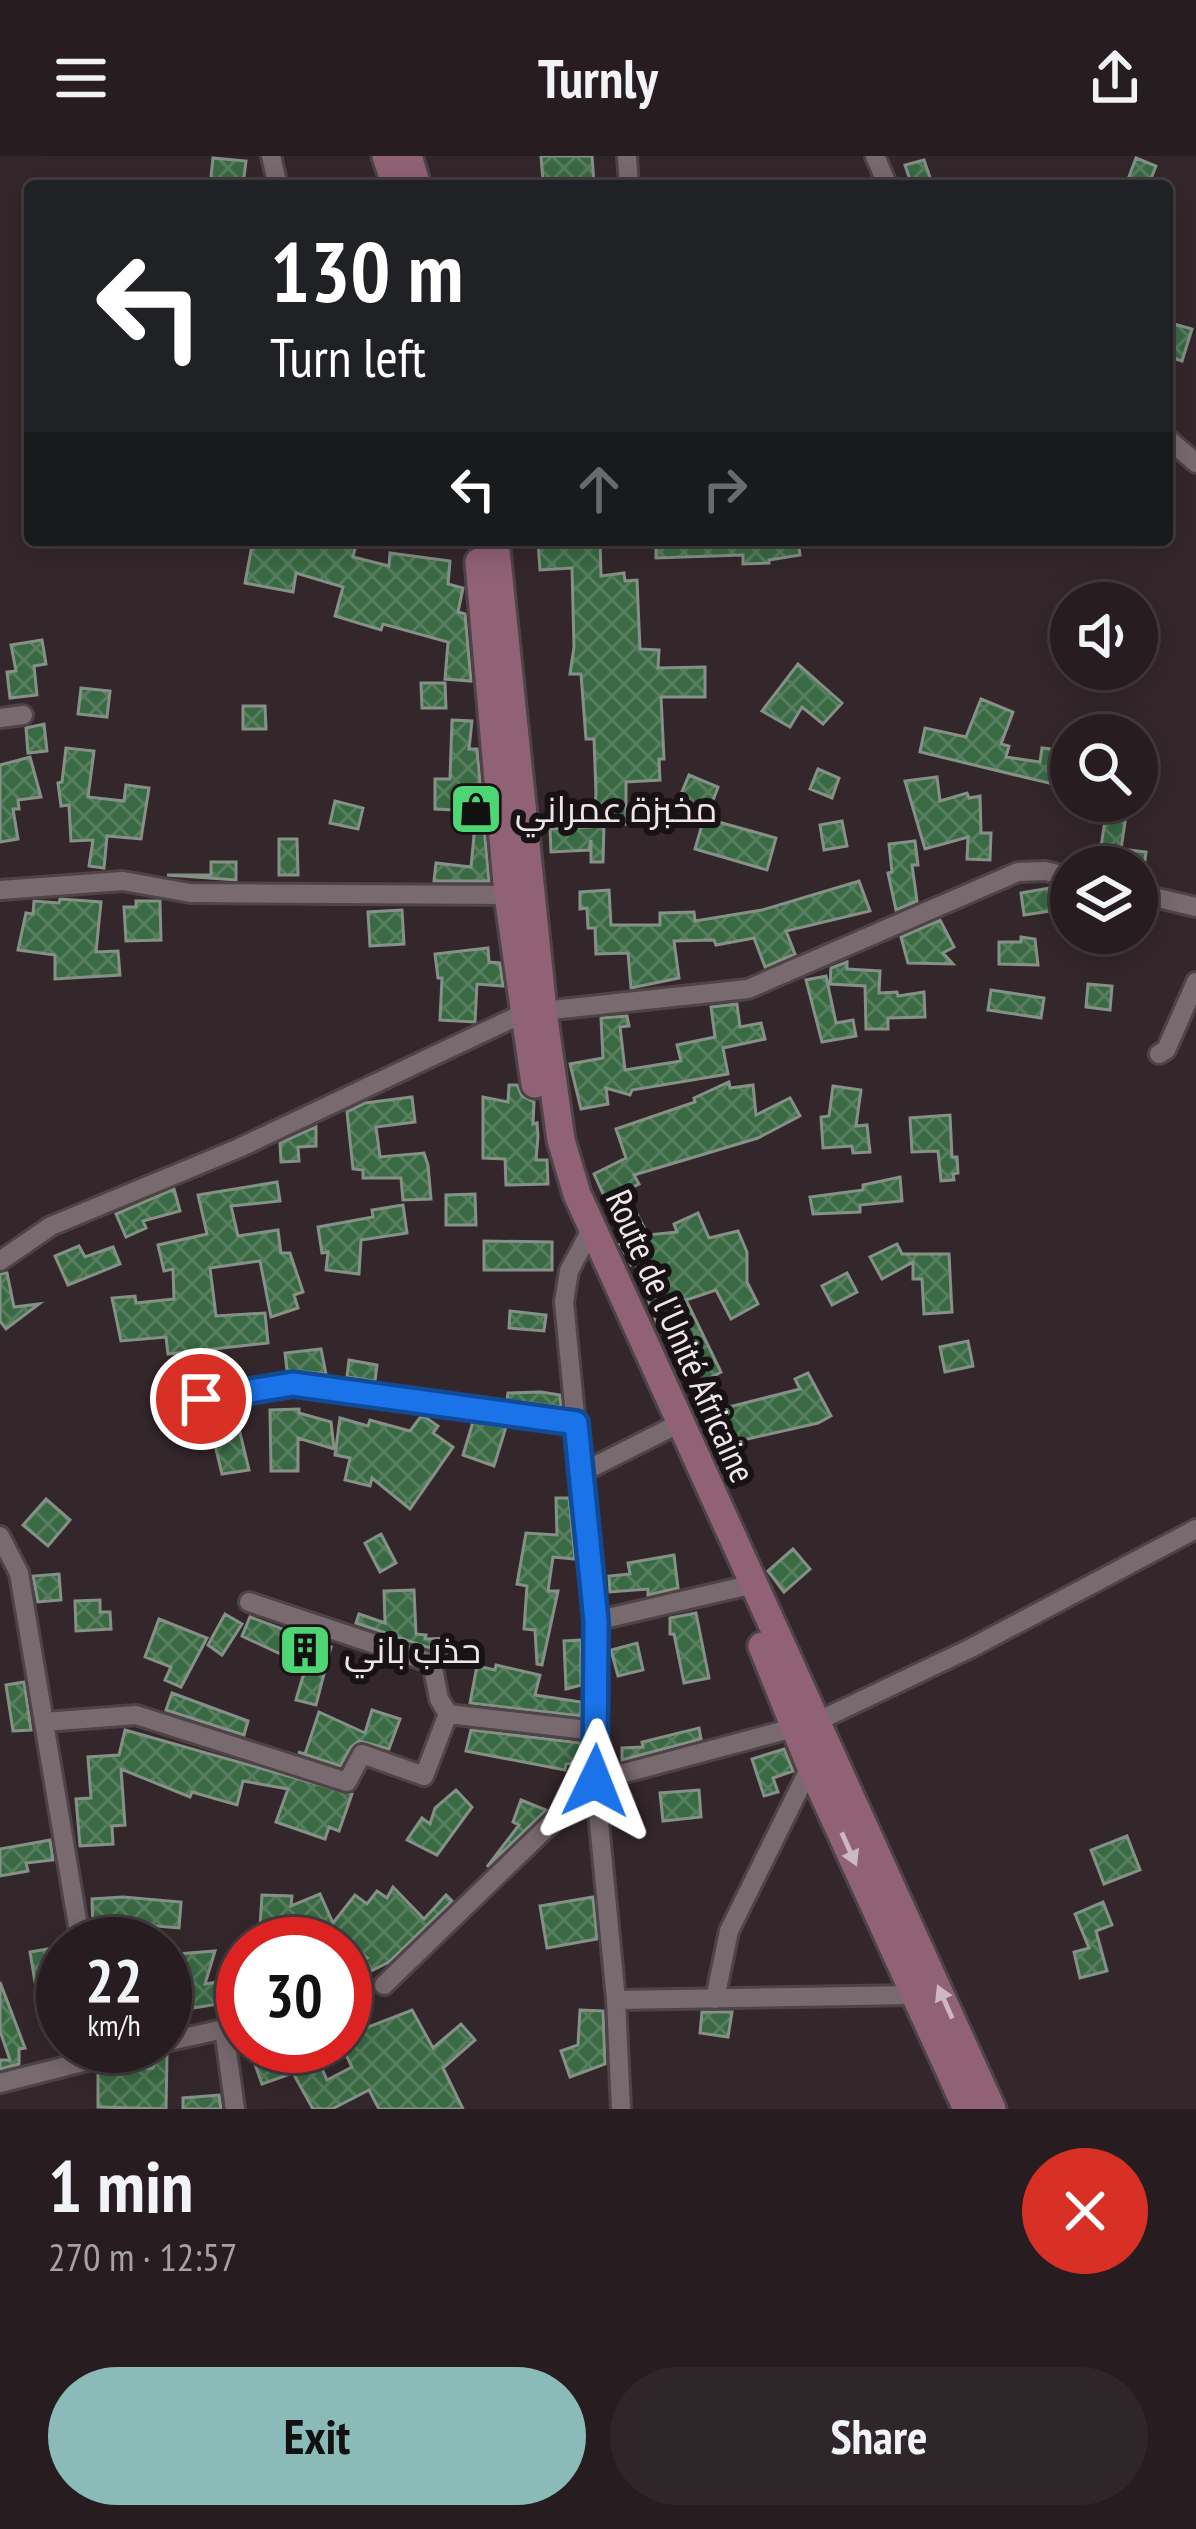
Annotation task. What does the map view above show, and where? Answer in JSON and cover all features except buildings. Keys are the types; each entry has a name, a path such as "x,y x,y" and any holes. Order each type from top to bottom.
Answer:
{"main road":[{"name":"Route de l'Unité Africaine","path":"478,546 508,895 561,1140 569,1198 746,1586 967,2109"},
{"name":"Route de l'Unité Africaine","path":"495,546 533,1012"},
{"name":"Route de l'Unité Africaine","path":"812,1740 992,2109"}],"street":[{"path":"1173,443 1196,463"},
{"path":"0,718 23,715"},
{"path":"0,1261 51,1226 239,1148 533,1012 748,989 1018,872 1050,872"},
{"path":"0,890 123,881 190,893 508,895"},
{"path":"1158,898 1196,907"},
{"path":"1160,1054 1196,982"},
{"path":"585,1240 569,1270 564,1302 596,1621 595,1781 616,2000 621,2109"},
{"path":"201,1399 293,1384 576,1423"},
{"path":"581,1473 672,1426"},
{"path":"384,1985 595,1781 812,1740 971,1648 1196,1529"},
{"path":"0,1536 19,1573 76,1917"},
{"path":"596,1621 746,1586"},
{"path":"249,1602 432,1663 439,1699 448,1714"},
{"path":"448,1714 597,1732"},
{"path":"44,1722 136,1715 347,1783 362,1754 424,1776 448,1714"},
{"path":"715,1999 729,1931 812,1740"},
{"path":"616,2000 915,1995"},
{"path":"192,2036 224,2029 235,2109"},
{"path":"0,2083 36,2071"}],"place":[{"name":"مخبزة عمراني","path":"476,809"},
{"name":"حذب باني","path":"305,1650"}],"route":[{"path":"201,1399 293,1384 576,1423 596,1621 595,1781"}]}
